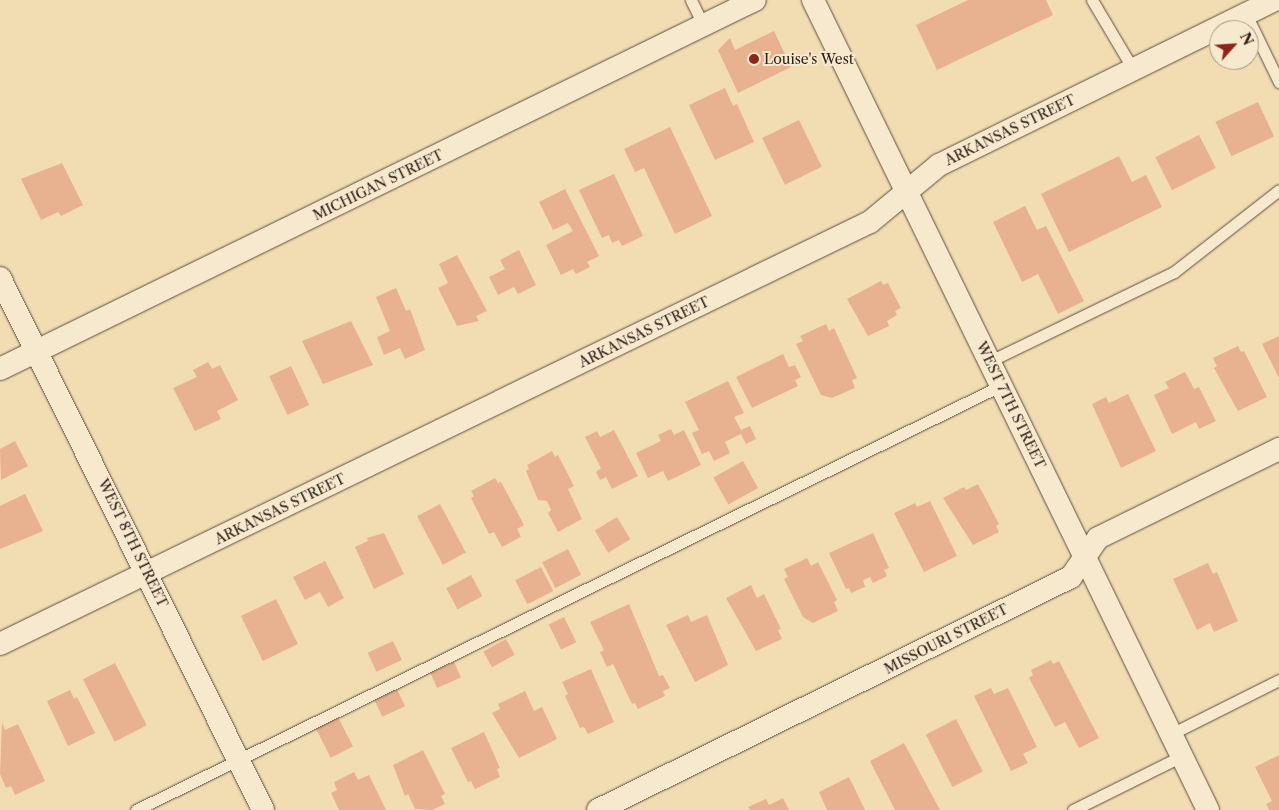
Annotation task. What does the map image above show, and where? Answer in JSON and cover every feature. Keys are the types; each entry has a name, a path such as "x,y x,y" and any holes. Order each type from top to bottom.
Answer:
{"street":[{"name":"MICHIGAN STREET","path":"0,369 755,0"},
{"name":"WEST 7TH STREET","path":"813,0 1208,810"},
{"name":"ARKANSAS STREET","path":"0,644 870,222 939,165 1275,0"},
{"name":"WEST 8TH STREET","path":"0,278 148,573 263,810"},
{"name":"MISSOURI STREET","path":"598,810 1071,577 1098,538 1279,449"}],"lane":[{"path":"691,0 703,25"},
{"path":"1092,0 1133,69"},
{"path":"1246,14 1279,82"},
{"path":"990,361 1174,272 1279,190"},
{"path":"136,810 1002,386"},
{"path":"1171,734 1279,680"},
{"path":"1073,810 1182,756"}],"building":[{"path":"968,0 1046,0 1053,15 937,70 916,25"},
{"name":"Louise's West","path":"774,31 791,67 738,93 718,50 730,38 735,50"},
{"path":"725,88 733,106 737,104 754,142 715,160 689,105"},
{"path":"1258,102 1274,136 1231,156 1215,122"},
{"path":"799,120 822,167 785,185 762,138"},
{"path":"670,127 712,216 675,234 644,168 635,172 624,149"},
{"path":"1199,135 1216,168 1172,190 1155,157"},
{"path":"1119,156 1132,182 1146,175 1162,207 1069,252 1041,194"},
{"path":"62,163 83,205 61,216 58,212 41,220 21,179"},
{"path":"614,174 643,236 622,246 619,240 612,243 609,235 602,238 579,190"},
{"path":"565,189 599,256 587,262 590,267 576,274 573,269 561,275 546,245 573,231 568,223 553,230 539,202"},
{"path":"1025,206 1037,230 1046,226 1084,301 1058,314 1038,274 1022,282 993,222"},
{"path":"519,250 536,285 518,294 514,287 498,295 489,277 505,269 500,260"},
{"path":"457,255 487,311 476,316 479,321 457,326 438,288 448,283 439,264"},
{"path":"881,281 883,285 888,283 901,308 895,311 897,315 887,321 889,326 868,336 847,299"},
{"path":"396,288 406,311 410,309 425,350 405,359 400,348 384,355 377,337 390,331 376,297"},
{"path":"351,321 373,365 323,384 302,341"},
{"path":"826,324 829,331 834,328 857,378 852,380 855,388 832,398 821,395 796,344 803,341 800,336"},
{"path":"1279,336 1279,378 1262,344"},
{"path":"1238,346 1241,352 1244,351 1267,397 1238,411 1214,368 1217,366 1213,358"},
{"path":"783,354 789,367 795,365 801,377 795,380 798,386 752,408 736,377"},
{"path":"208,362 212,369 220,365 238,400 217,411 221,419 195,431 173,388 197,377 193,370"},
{"path":"291,366 309,405 287,415 269,376"},
{"path":"1185,372 1194,389 1199,387 1216,421 1199,429 1196,422 1172,434 1154,395 1169,388 1165,382"},
{"path":"728,381 744,413 734,417 741,430 750,426 756,439 746,444 741,434 725,442 730,453 714,461 709,451 702,454 692,433 699,430 685,402"},
{"path":"1128,394 1156,451 1121,468 1092,404 1106,397 1109,403"},
{"path":"671,429 674,435 684,430 701,465 668,481 663,471 648,478 636,453 661,441 658,435"},
{"path":"614,430 638,476 612,489 606,477 600,480 596,472 601,468 585,437 597,431 600,437"},
{"path":"15,441 28,466 1,480 0,449"},
{"path":"552,451 555,457 558,455 574,486 568,489 582,519 558,532 548,513 551,510 547,501 538,500 526,471 529,469 527,465"},
{"path":"743,461 758,488 728,505 713,477"},
{"path":"495,478 498,483 501,482 524,525 517,529 521,537 502,547 494,532 489,534 471,498 474,496 471,491"},
{"path":"978,484 999,524 996,526 999,532 973,545 943,498 964,487 966,490"},
{"path":"25,494 43,531 0,549 0,506"},
{"path":"930,501 957,556 924,572 894,513 915,503 917,507"},
{"path":"440,504 466,553 443,565 417,516"},
{"path":"617,517 630,539 608,553 595,530"},
{"path":"384,533 404,574 374,589 355,547 368,541 367,538"},
{"path":"873,533 889,568 884,570 887,576 873,583 870,577 863,580 865,587 851,593 849,588 846,589 829,553"},
{"path":"568,549 581,575 555,588 542,562"},
{"path":"807,558 811,566 818,562 837,600 834,602 838,611 813,623 803,617 784,579 788,577 784,569"},
{"path":"325,561 344,598 328,607 320,592 305,600 293,577"},
{"path":"1208,563 1213,574 1217,572 1238,621 1214,632 1210,623 1197,630 1173,579"},
{"path":"541,567 553,591 527,604 515,580"},
{"path":"471,575 482,596 458,609 446,588"},
{"path":"751,585 757,598 764,594 781,629 778,630 782,639 756,651 726,598"},
{"path":"276,599 298,644 263,661 241,616"},
{"path":"629,604 659,676 663,675 670,688 663,691 665,696 638,709 635,703 632,704 613,664 607,667 600,652 604,650 590,622"},
{"path":"688,615 691,622 707,615 728,665 695,682 666,625"},
{"path":"564,617 576,642 561,650 549,624"},
{"path":"506,639 515,655 492,667 483,652"},
{"path":"393,641 402,660 376,672 368,653"},
{"path":"1051,660 1053,664 1059,661 1099,738 1079,748 1065,722 1055,727 1029,678 1033,675 1031,670"},
{"path":"454,662 461,678 437,688 430,673"},
{"path":"115,663 147,725 115,742 83,679"},
{"path":"591,669 614,722 588,734 584,727 580,728 565,696 568,694 562,682"},
{"path":"991,688 994,694 1008,688 1037,747 1023,754 1028,763 1011,771 974,696"},
{"path":"397,689 405,706 382,717 374,700"},
{"path":"70,690 74,699 77,697 95,733 68,746 47,701"},
{"path":"525,691 534,711 542,707 557,739 519,758 492,713 500,709 498,704"},
{"path":"338,717 353,746 331,758 316,728"},
{"path":"956,719 983,772 952,787 926,734"},
{"path":"2,722 5,730 18,724 45,781 15,795 11,786 6,788 0,774"},
{"path":"484,732 500,768 497,769 500,777 475,789 471,781 468,782 451,748"},
{"path":"904,743 940,810 895,810 870,761"},
{"path":"423,750 445,794 441,796 445,804 432,810 415,809 408,794 405,796 393,765"},
{"path":"1279,755 1279,810 1269,810 1266,804 1272,801 1255,767"},
{"path":"354,772 358,780 369,775 386,810 339,810 331,793 337,790 334,782"},
{"path":"849,777 865,810 827,810 819,792"},
{"path":"783,798 789,810 750,810 748,807 766,799 769,805"}],"place":[{"name":"Louise's West","path":"754,59"}]}
